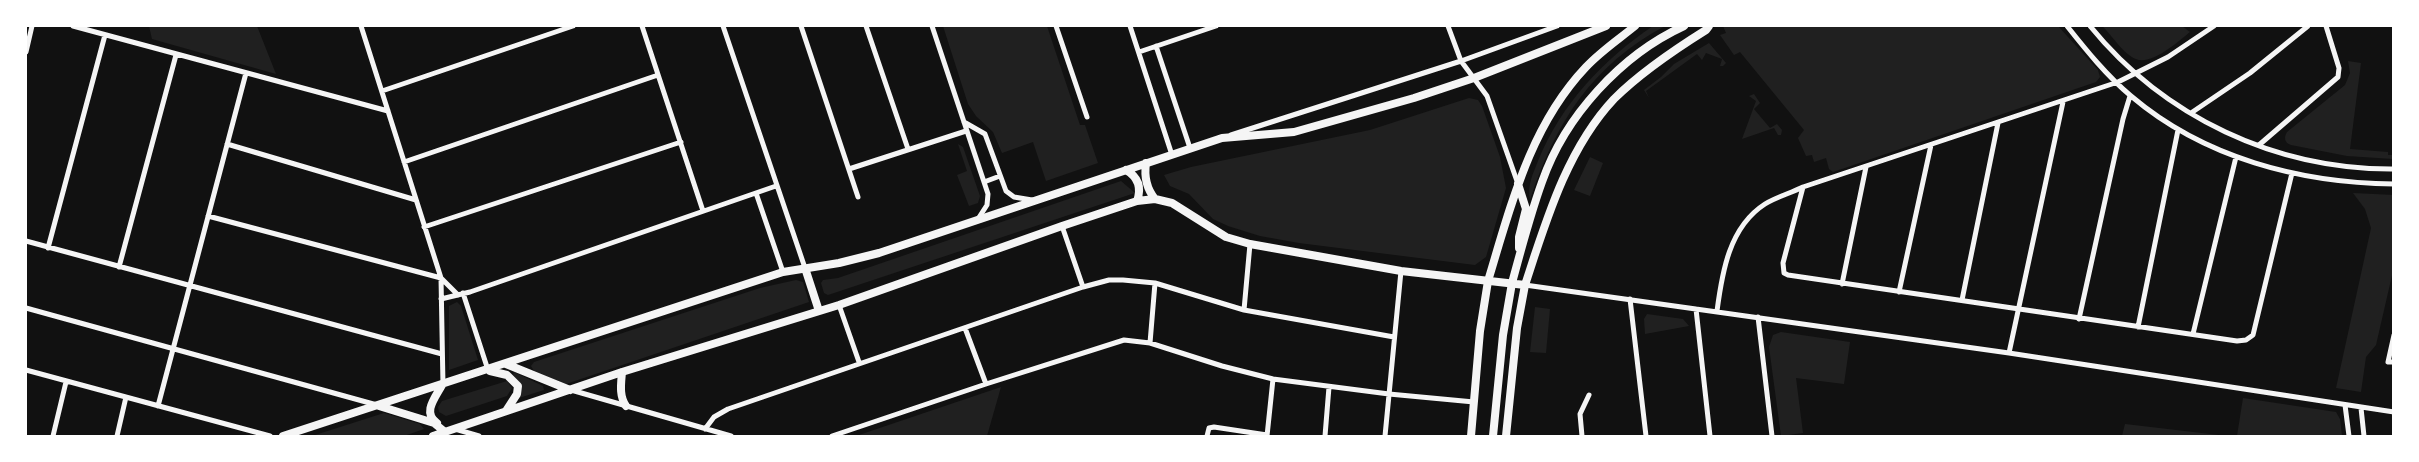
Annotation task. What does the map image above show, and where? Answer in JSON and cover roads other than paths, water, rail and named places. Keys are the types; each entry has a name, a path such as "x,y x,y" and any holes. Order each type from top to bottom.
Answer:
{"main road":[{"path":"283,436 783,273 839,263 877,253 1222,138 1294,132 1473,78 1606,26"},
{"path":"1471,436 1480,331 1488,281 1518,184 1538,134 1561,97 1586,67 1635,26"},
{"path":"1493,436 1503,335 1512,283 1542,181 1553,157 1580,114 1616,72 1640,52 1684,26"},
{"path":"1506,436 1517,328 1525,285 1557,193 1595,122 1629,86 1709,26"},
{"path":"1146,163 1145,178 1155,199"},
{"path":"1126,170 1132,173 1138,183 1140,194 1137,201"},
{"path":"1518,184 1526,209 1519,237 1521,251"},
{"path":"433,436 622,372 839,305 1137,201 1155,199 1172,203 1226,237 1250,244 1401,271 1525,285"},
{"path":"805,268 819,311"},
{"path":"506,364 570,390"},
{"path":"489,370 507,375 518,386 518,394 506,411"},
{"path":"622,372 621,392 626,406"},
{"path":"442,385 429,411 434,423 444,434"},
{"path":"378,406 454,429"}],"street":[{"path":"26,52 32,26"},
{"path":"73,26 388,111"},
{"path":"361,26 441,278 442,385"},
{"path":"382,91 573,26"},
{"path":"642,26 703,211"},
{"path":"723,26 805,268"},
{"path":"801,26 858,197"},
{"path":"866,26 908,149"},
{"path":"932,26 984,182 988,201 978,219"},
{"path":"1056,26 1087,117"},
{"path":"1130,26 1172,155"},
{"path":"1139,52 1216,26"},
{"path":"1448,26 1461,61 1487,96 1518,184"},
{"path":"1222,138 1461,61 1557,26"},
{"path":"2067,26 2130,96 2178,130 2236,157 2292,174 2334,182 2394,184"},
{"path":"2090,26 2135,75 2158,93 2225,132 2259,146 2330,165 2394,169"},
{"path":"1717,311 1726,260 1743,226 1766,204 1803,187 2118,82 2168,57 2214,26"},
{"path":"2191,113 2250,73 2308,26"},
{"path":"2259,146 2338,77 2339,68 2326,26"},
{"path":"48,248 105,35"},
{"path":"1156,46 1190,148"},
{"path":"119,267 176,55"},
{"path":"158,406 246,74"},
{"path":"404,162 658,75"},
{"path":"2079,319 2123,118 2130,96"},
{"path":"2009,353 2063,102"},
{"path":"963,121 985,134 1006,190 1014,197 1034,200"},
{"path":"1962,300 1998,123"},
{"path":"2138,327 2178,130"},
{"path":"849,169 966,131"},
{"path":"424,227 681,142"},
{"path":"227,144 416,200"},
{"path":"1899,292 1931,145"},
{"path":"2193,334 2236,157"},
{"path":"1842,284 1866,167"},
{"path":"1803,187 1783,263 1784,273 1794,277 2237,341 2246,340 2253,335 2292,174"},
{"path":"984,182 1000,176"},
{"path":"441,299 776,186"},
{"path":"756,193 783,273"},
{"path":"208,216 441,278 461,294 489,370"},
{"path":"1062,226 1083,287"},
{"path":"26,241 442,354"},
{"path":"1244,310 1250,244"},
{"path":"1385,436 1401,271"},
{"path":"705,429 714,417 728,409 859,362 1109,280 1123,279 1155,283 1244,310 1394,337"},
{"path":"1150,343 1155,283"},
{"path":"1525,285 2009,353 2394,412"},
{"path":"1630,299 1646,436"},
{"path":"839,305 859,362"},
{"path":"26,308 378,406"},
{"path":"1696,309 1710,436"},
{"path":"1758,317 1772,436"},
{"path":"965,328 986,384"},
{"path":"2391,362 2394,335"},
{"path":"832,436 1119,341 1150,343 1222,366 1273,379 1474,402"},
{"path":"26,370 270,436"},
{"path":"1207,436 1208,429 1214,427 1267,436 1273,379"},
{"path":"53,436 66,382"},
{"path":"1324,436 1329,387"},
{"path":"570,390 731,436"},
{"path":"1581,436 1580,414 1589,395"},
{"path":"117,436 126,398"},
{"path":"2345,405 2349,436"},
{"path":"2361,408 2364,436"},
{"path":"454,429 479,436"}]}
